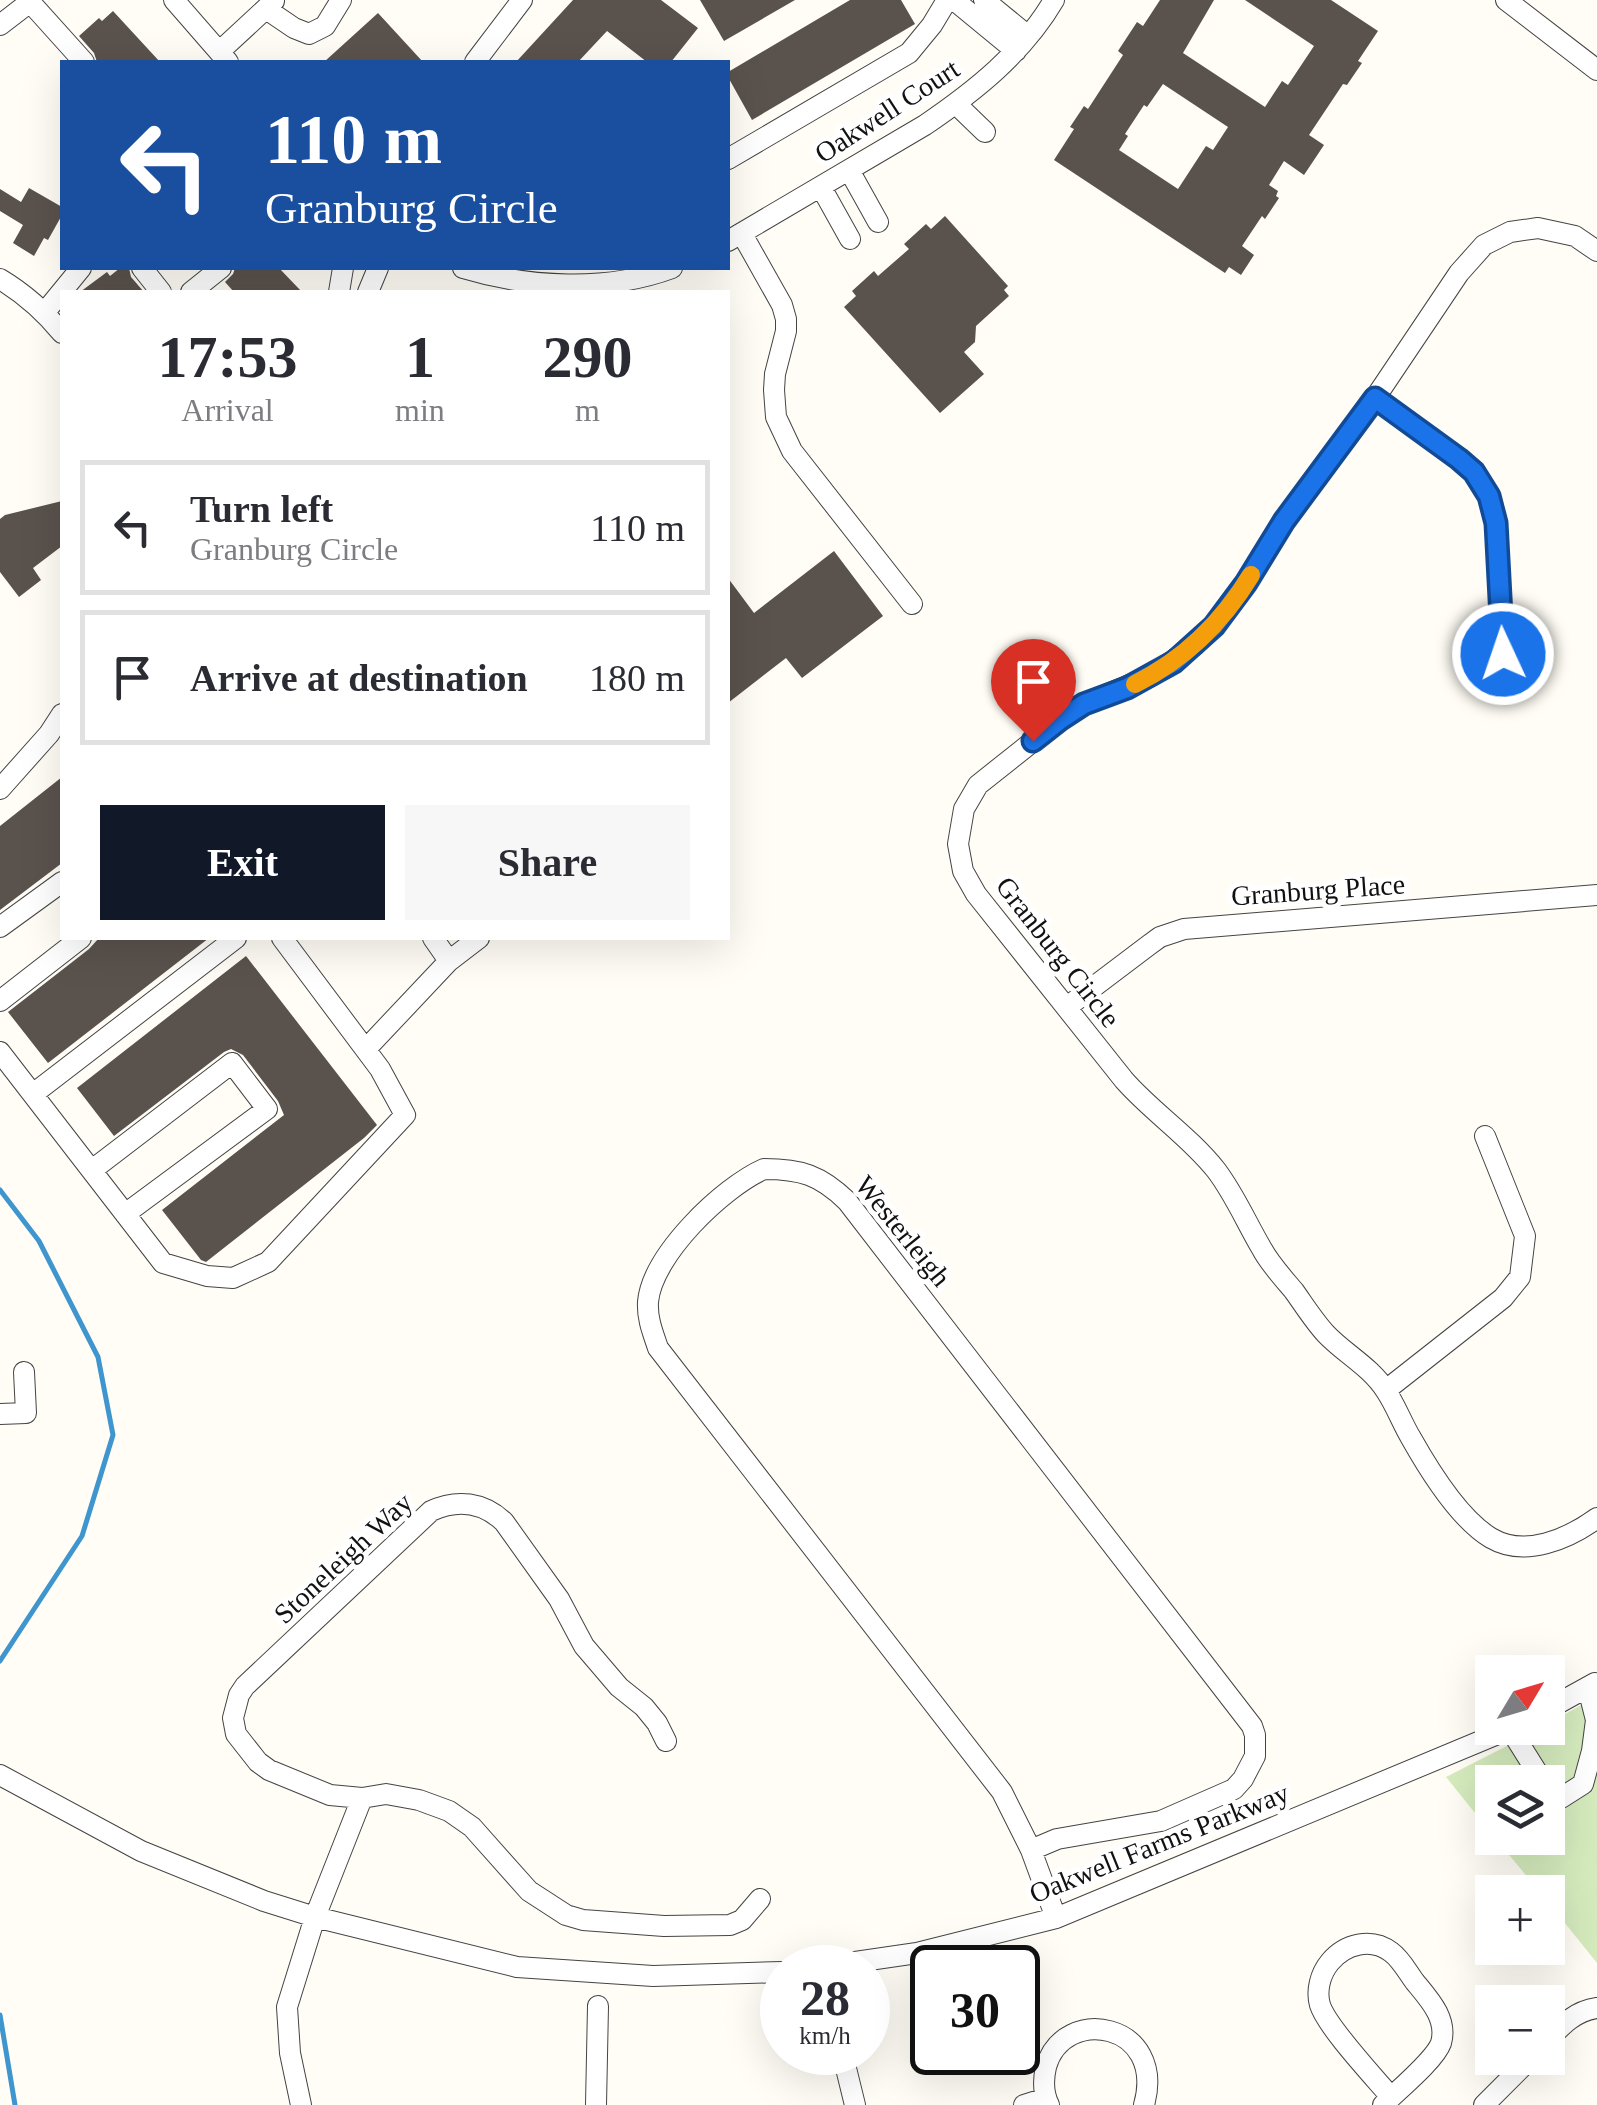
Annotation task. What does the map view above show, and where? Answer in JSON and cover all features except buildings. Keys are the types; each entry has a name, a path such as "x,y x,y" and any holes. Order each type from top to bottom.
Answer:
{"street":[{"path":"174,0 224,57 271,5 294,28 309,34 326,26 341,0"},
{"path":"477,60 522,0"},
{"path":"730,158 909,54 950,0 1022,43"},
{"path":"984,0 1022,43"},
{"name":"Oakwell Court","path":"735,237 956,104 1022,43 1054,0"},
{"path":"1506,0 1597,70"},
{"path":"0,25 30,2 82,60"},
{"path":"956,104 985,132"},
{"path":"849,170 878,222"},
{"path":"822,186 850,239"},
{"name":"Granburg Circle","path":"1597,250 1574,236 1538,228 1510,232 1484,245 1459,273 1214,626 1152,676 1084,704 1061,719 978,785 964,809 958,844 963,870 976,894 1141,1100 1213,1167 1244,1212 1263,1252 1327,1335 1354,1356 1386,1390 1422,1457 1478,1529 1508,1546 1537,1545 1578,1532 1597,1518"},
{"path":"735,237 782,305 786,318 774,390 776,417 792,451 912,604"},
{"path":"63,290 79,270"},
{"path":"144,270 159,290"},
{"path":"468,270 504,286 648,277 667,270"},
{"path":"0,279 45,312 60,331"},
{"path":"45,312 60,294"},
{"path":"1375,398 1459,459 1474,472 1489,496 1496,523 1503,654"},
{"path":"0,789 60,717"},
{"path":"0,927 60,883"},
{"name":"Granburg Place","path":"1067,1008 1148,945 1184,929 1597,896"},
{"path":"0,1000 79,940"},
{"path":"33,1094 233,940"},
{"path":"0,1052 163,1263 207,1276 233,1278 268,1262 404,1115 380,1068 284,940"},
{"path":"434,940 449,961"},
{"path":"366,1049 449,961 476,940"},
{"path":"92,1170 232,1063 267,1108 125,1214"},
{"path":"1386,1390 1503,1298 1520,1276 1525,1236 1485,1136"},
{"name":"Westerleigh","path":"1031,1850 1057,1839 1161,1821 1234,1789 1254,1756 1256,1735 847,1201 816,1177 791,1169 764,1169 718,1199 659,1267 648,1301 658,1348 1002,1792 1031,1850 1056,1918"},
{"path":"0,1414 26,1413 24,1372"},
{"name":"Stoneleigh Way","path":"362,1798 330,1795 269,1770 236,1734 234,1709 245,1686 432,1512 455,1503 470,1504 504,1522 559,1599 584,1646 619,1688 644,1707 666,1741"},
{"path":"1565,1700 1592,1685 1596,1720 1583,1784 1565,1796"},
{"name":"Oakwell Farms Parkway","path":"890,1957 1056,1918 1475,1743"},
{"path":"0,1775 141,1851 315,1917 517,1967 653,1976 760,1973"},
{"path":"301,2105 290,2053 286,2007 315,1917 362,1798 386,1794 420,1800 449,1811 472,1827 529,1891 566,1915 583,1920 664,1926 730,1925 742,1920 760,1899"},
{"path":"1360,1943 1392,1952 1432,2002 1442,2030 1440,2045 1433,2056 1387,2101 1331,2024 1321,2006 1318,1989 1322,1972 1332,1959 1360,1943"},
{"path":"596,2105 598,2006"},
{"path":"1565,2023 1581,2012 1597,2008"},
{"path":"1024,2105 1047,2102 1043,2078 1048,2058 1061,2042 1080,2031 1100,2028 1120,2034 1142,2056 1149,2086 1144,2105"},
{"path":"848,2075 855,2105"},
{"path":"1484,2105 1513,2075"}],"green space":[{"path":"1597,1696 1597,1963 1565,1923 1565,1875 1526,1875 1509,1855 1565,1855 1565,1765 1475,1765 1475,1813 1446,1777 1509,1745 1565,1745 1565,1714"}],"waterway":[{"path":"0,1190 39,1241 98,1357 113,1435 82,1536 0,1661"},
{"path":"0,2015 15,2105"}],"slow traffic":[{"path":"1135,684 1195,645 1232,605 1251,575"}],"route":[{"path":"1033,741 1084,704 1152,676 1214,626 1232,605 1284,521 1375,398 1459,459 1474,472 1489,496 1496,523 1503,654"}]}
